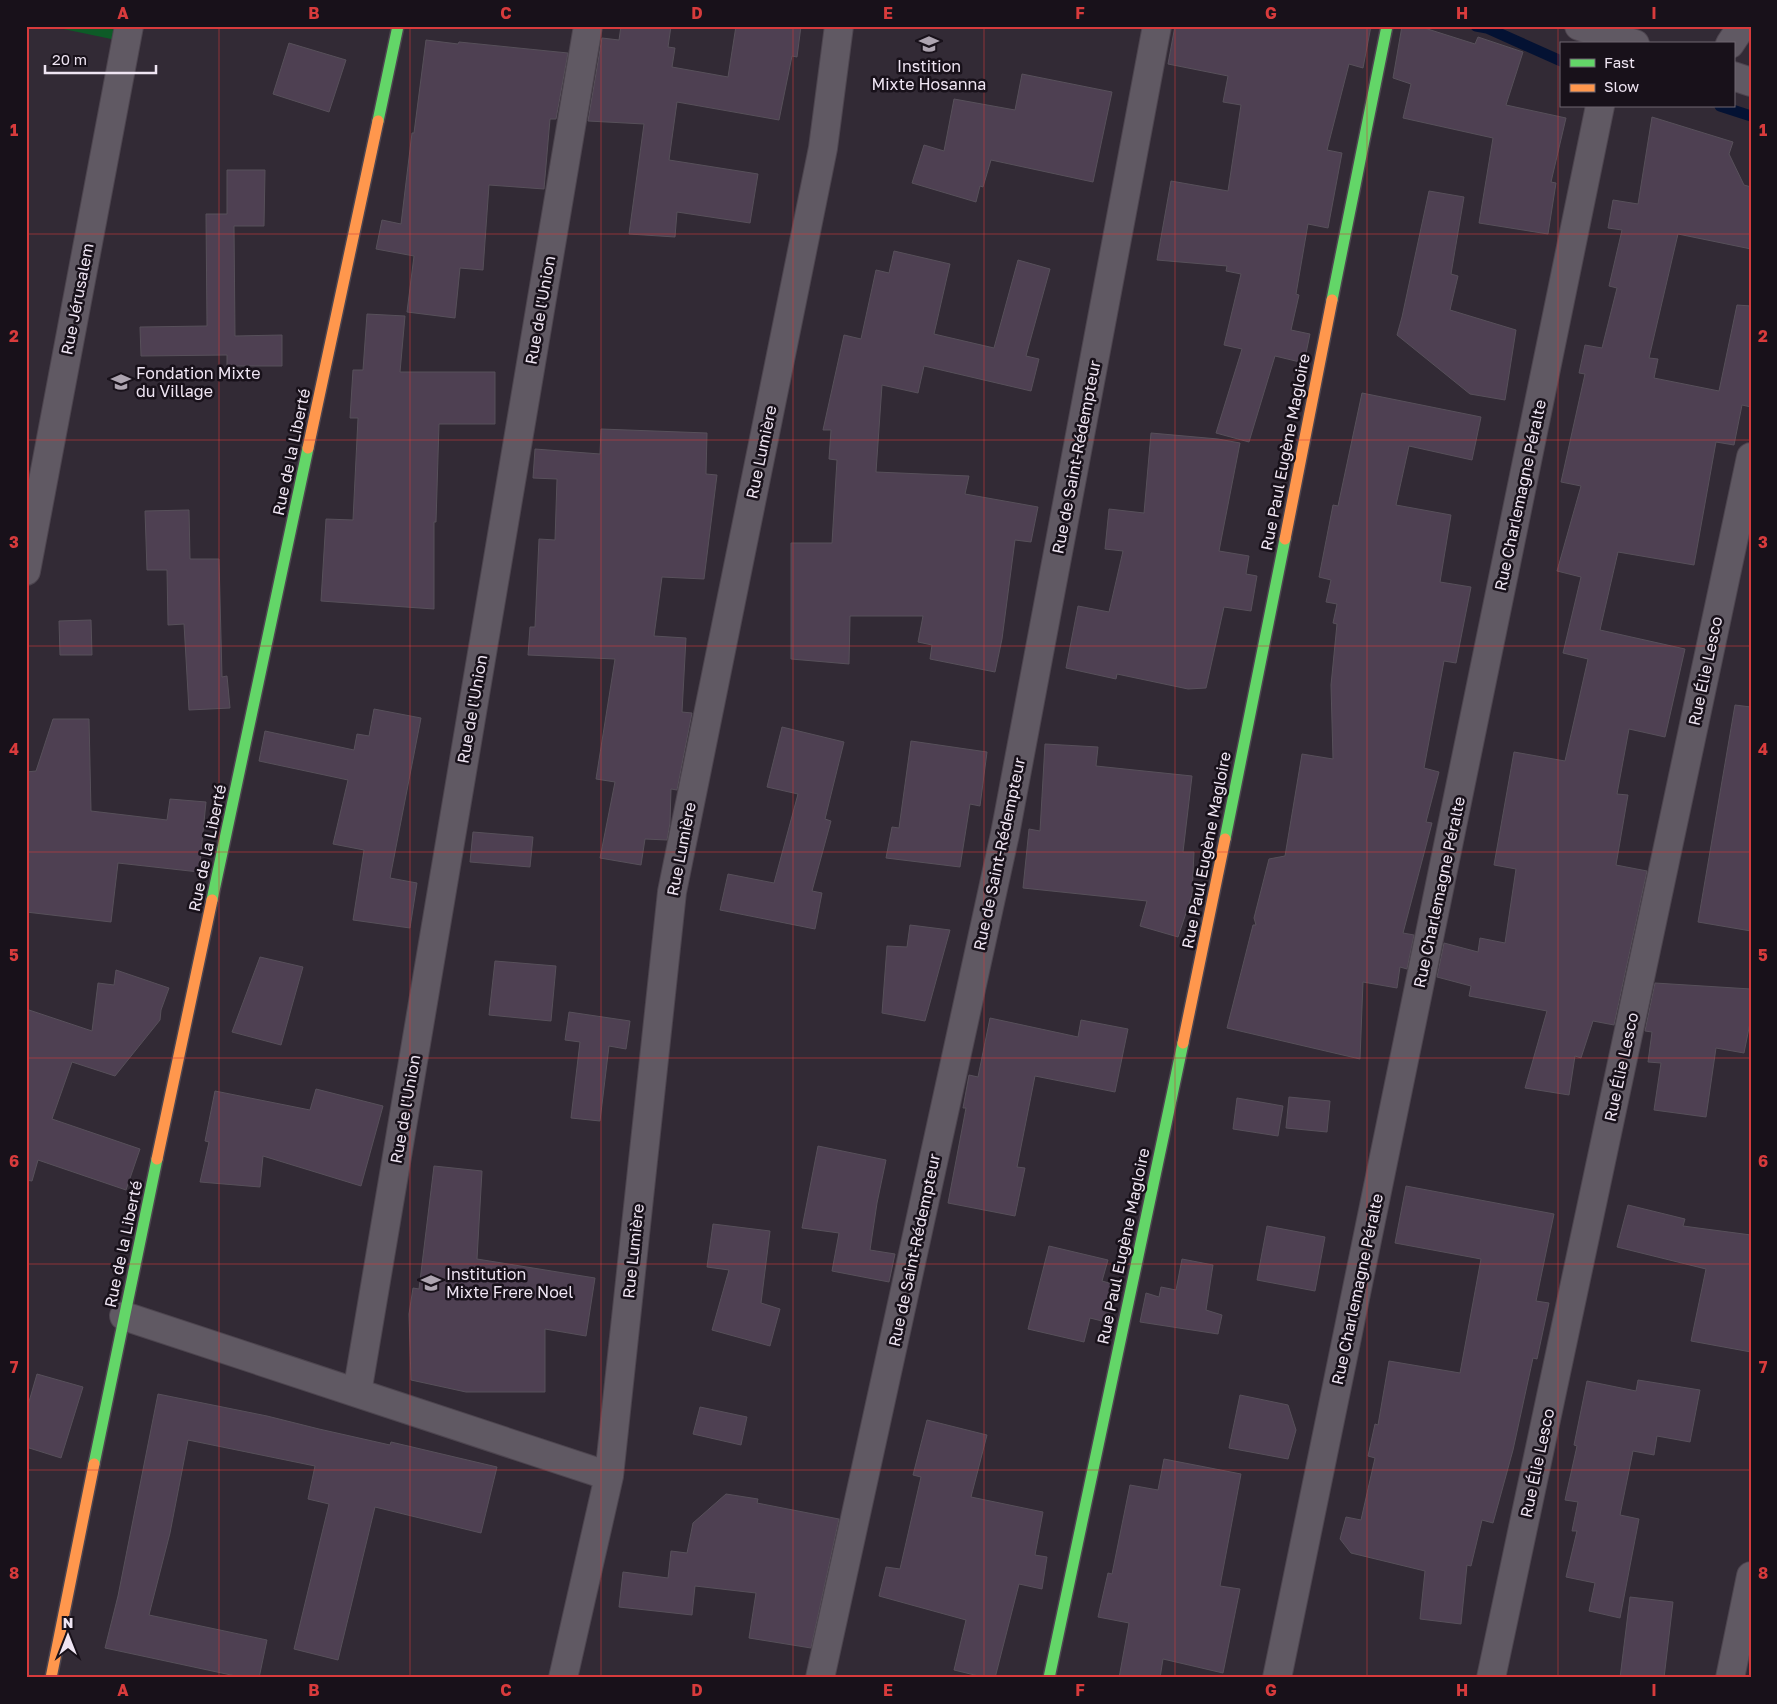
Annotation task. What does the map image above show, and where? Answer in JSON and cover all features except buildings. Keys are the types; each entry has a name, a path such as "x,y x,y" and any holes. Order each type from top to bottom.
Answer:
{"street":[{"name":"Rue Jérusalem","path":"26,571 129,26"},
{"name":"Rue de la Liberté","path":"51,1678 124,1316 398,26"},
{"name":"Rue de l'Union","path":"357,1393 588,26"},
{"name":"Rue Lumière","path":"563,1678 609,1476 672,892 823,148 839,26"},
{"name":"Rue de Saint-Rédempteur","path":"820,1678 1005,834 1157,26"},
{"name":"Rue Paul Eugène Magloire","path":"1049,1678 1211,908 1387,26"},
{"path":"1579,26 1620,38"},
{"path":"1731,42 1742,26"},
{"path":"1734,76 1751,82"},
{"name":"Rue Charlemagne Péralte","path":"1277,1678 1600,108"},
{"name":"Rue Élie Lesco","path":"1492,1678 1751,457"},
{"path":"124,1316 609,1476"},
{"path":"1730,1678 1751,1576"}],"green space":[{"path":"49,26 119,26 116,40"}],"waterway":[{"path":"1476,26 1487,28 1560,61"},
{"path":"1726,108 1751,116"}],"traffic: fast":[{"path":"378,121 398,26"},
{"path":"1332,300 1387,26"},
{"path":"212,900 308,448"},
{"path":"1225,839 1285,539"},
{"path":"1049,1678 1183,1043"},
{"path":"94,1464 157,1159"}],"traffic: slow":[{"path":"308,448 378,121"},
{"path":"1285,539 1332,300"},
{"path":"1183,1043 1225,839"},
{"path":"157,1159 212,900"},
{"path":"51,1678 94,1464"}],"place":[{"name":"Instition Mixte Hosanna","path":"929,44"},
{"name":"Fondation Mixte du Village","path":"121,382"},
{"name":"Institution Mixte Frere Noel","path":"431,1283"}]}
